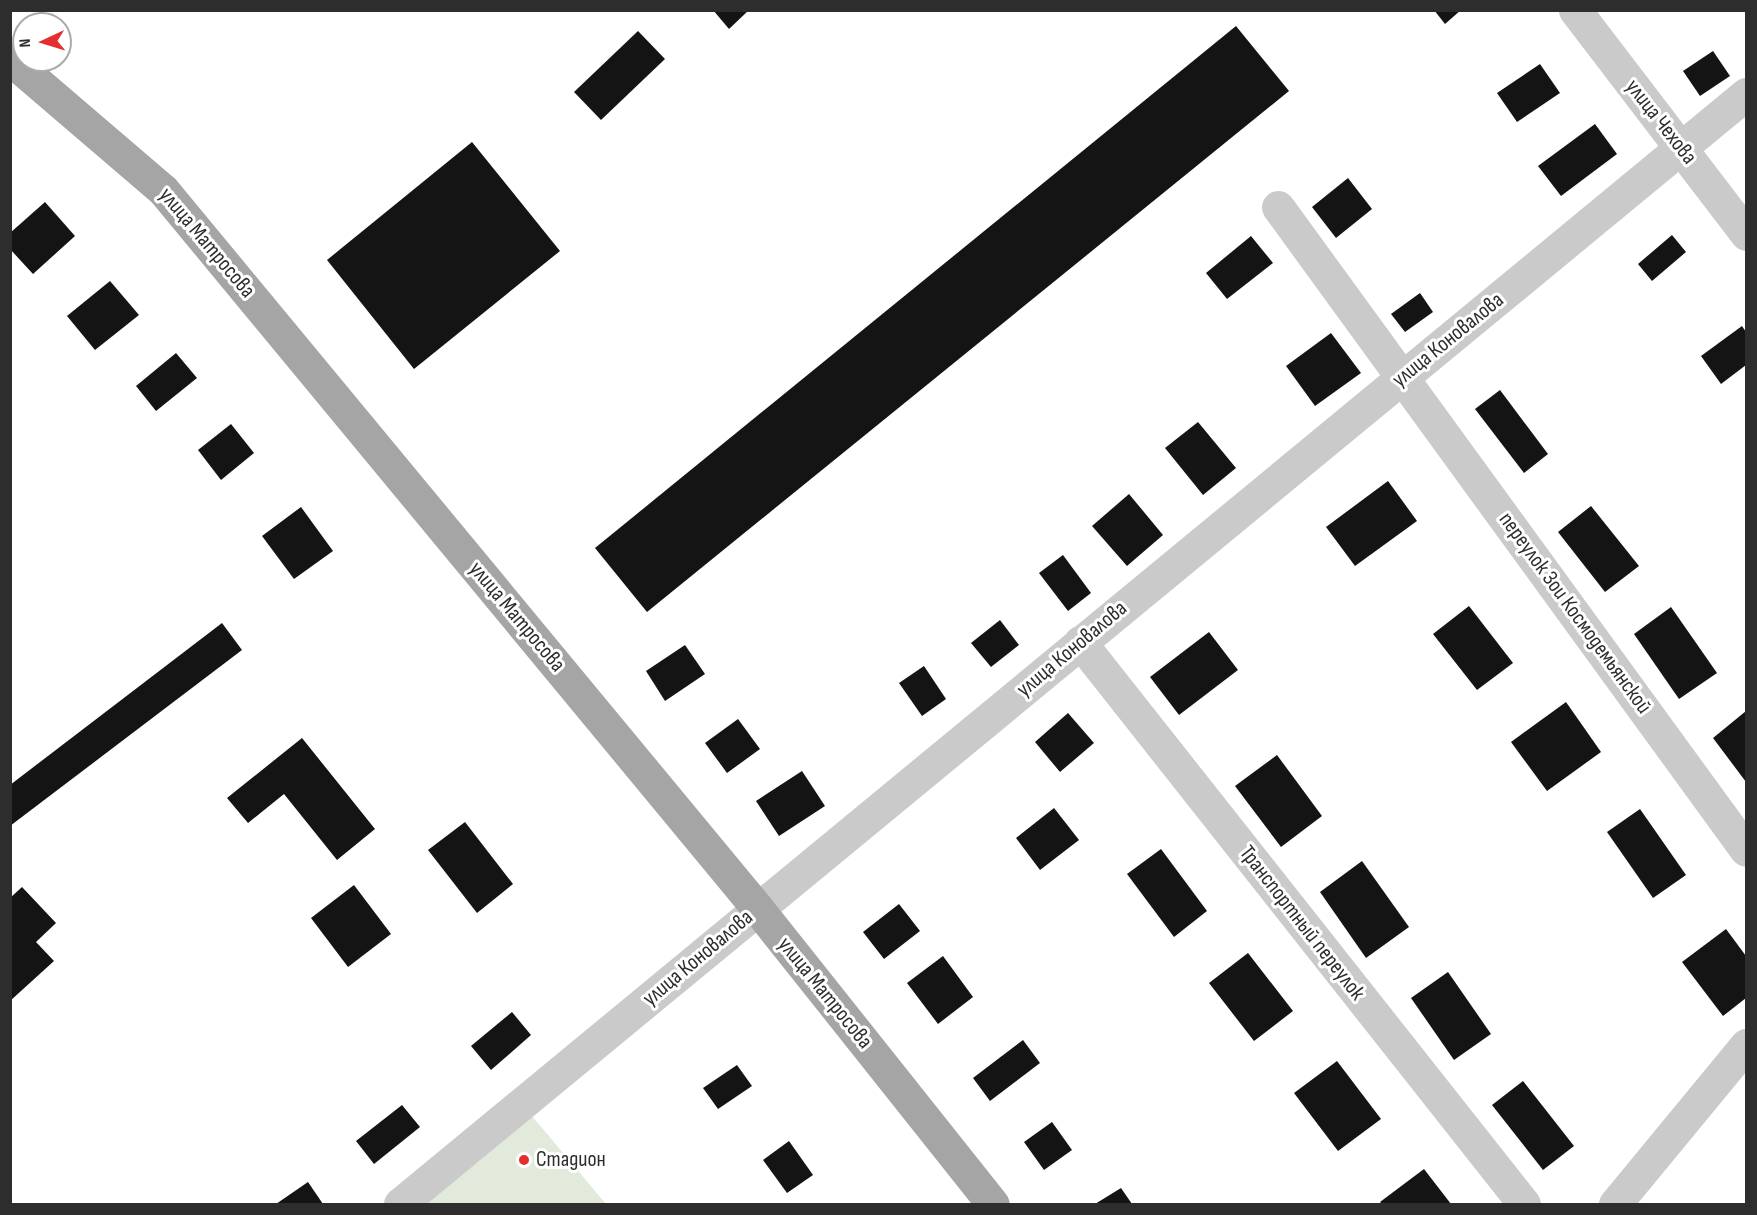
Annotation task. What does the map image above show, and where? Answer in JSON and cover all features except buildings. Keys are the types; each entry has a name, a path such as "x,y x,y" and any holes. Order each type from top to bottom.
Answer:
{"main road":[{"name":"улица Матросова","path":"10,59 163,190 758,909 993,1204"}],"street":[{"name":"улица Чехова","path":"1575,10 1746,234"},
{"name":"улица Коновалова","path":"400,1204 1746,94"},
{"name":"переулок Зои Космодемьянской","path":"1278,207 1404,376 1746,850"},
{"name":"Транспортный переулок","path":"1080,642 1524,1204"},
{"path":"1615,1204 1746,1046"}],"green space":[{"name":"Стадион","path":"532,1116 606,1204 425,1204"}],"place":[{"name":"Стадион","path":"524,1160"}]}
